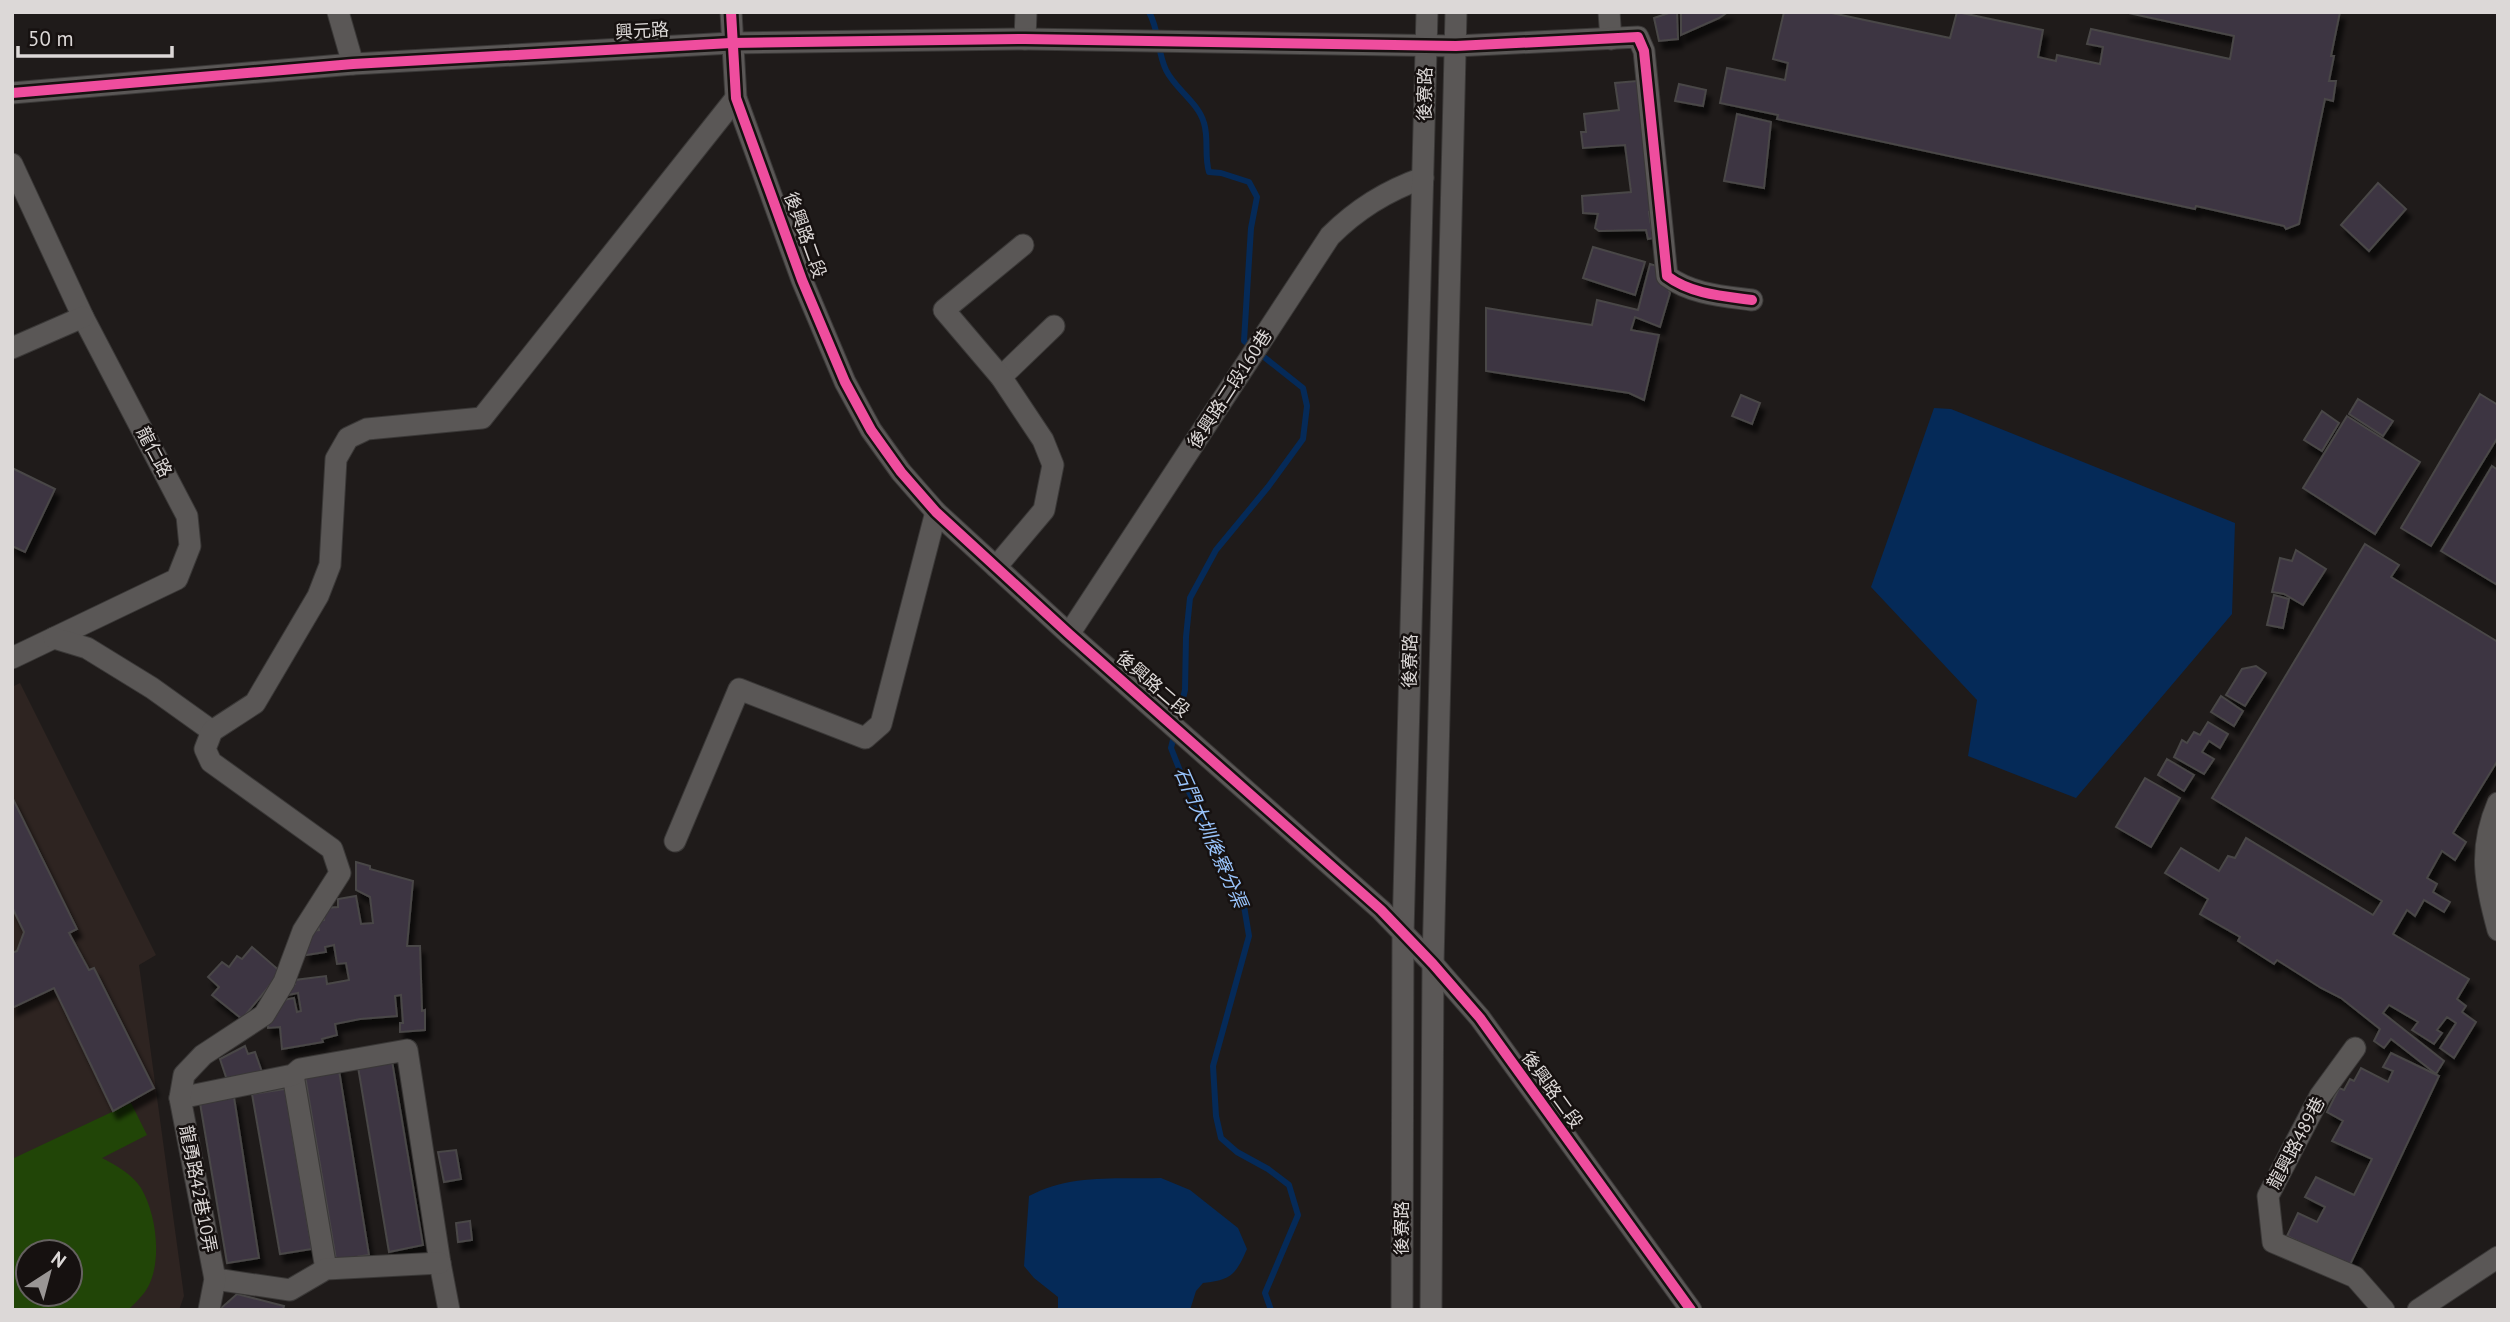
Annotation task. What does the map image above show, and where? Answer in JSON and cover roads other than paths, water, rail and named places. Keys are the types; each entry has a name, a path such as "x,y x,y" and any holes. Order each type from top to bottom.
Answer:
{"street":[{"path":"338,12 353,64"},
{"name":"後興路二段","path":"731,12 736,98 802,280 845,382 872,430 901,472 936,512 1069,634 1381,910 1433,964 1480,1018 1691,1310"},
{"path":"1024,39 1027,12"},
{"name":"後寮路","path":"1402,1310 1403,934 1427,12"},
{"name":"後寮路","path":"1431,1310 1433,964 1457,12"},
{"path":"1609,12 1611,39"},
{"name":"興元路","path":"12,93 353,64 731,43 1024,39 1456,46 1638,37 1644,51 1667,276 1681,286 1752,300"},
{"path":"449,1310 439,1263 407,1050 300,1069 293,1075 180,1098 184,1075 203,1055 264,1014 284,982 303,931 340,873 332,849 211,762 205,749 212,731 255,703 318,596 330,565 336,458 348,438 367,429 482,418 736,98"},
{"name":"龍仁路","path":"12,164 83,317 187,516 190,546 177,579 12,658"},
{"name":"後興路二段160巷","path":"1069,634 1330,236 1350,216 1405,184 1423,178"},
{"path":"996,567 1044,510 1052,465 1043,440 1001,377 944,310 1023,246"},
{"path":"12,348 83,317"},
{"path":"1001,377 1054,326"},
{"path":"675,841 739,689 864,738 881,724 936,512"},
{"path":"54,638 87,648 152,688 212,731"},
{"path":"2498,803 2487,827 2484,874 2498,930"},
{"name":"龍興路489巷","path":"2355,1048 2320,1096 2268,1196 2273,1242 2355,1278 2384,1310"},
{"path":"293,1075 326,1269"},
{"name":"龍勇路42巷10弄","path":"180,1098 215,1279"},
{"path":"2418,1310 2498,1257"},
{"path":"209,1310 215,1279 289,1300 326,1269 439,1263"}],"water":[{"path":"1934,408 1951,409 2235,523 2232,614 2076,798 1968,756 1977,700 1871,587"},
{"path":"1161,1178 1190,1190 1238,1228 1247,1249 1236,1270 1227,1278 1203,1283 1196,1291 1190,1310 1058,1310 1058,1297 1034,1278 1024,1266 1029,1196 1044,1189 1076,1181"}],"waterway":[{"name":"石門大圳後寮分渠","path":"1149,12 1166,70 1201,115 1206,135 1209,172 1249,182 1257,197 1251,228 1244,341 1303,388 1307,406 1303,439 1216,550 1190,598 1185,690 1171,748 1186,786 1243,900 1249,936 1213,1066 1216,1116 1221,1138 1237,1152 1268,1169 1289,1185 1298,1215 1265,1293 1271,1310"}]}
